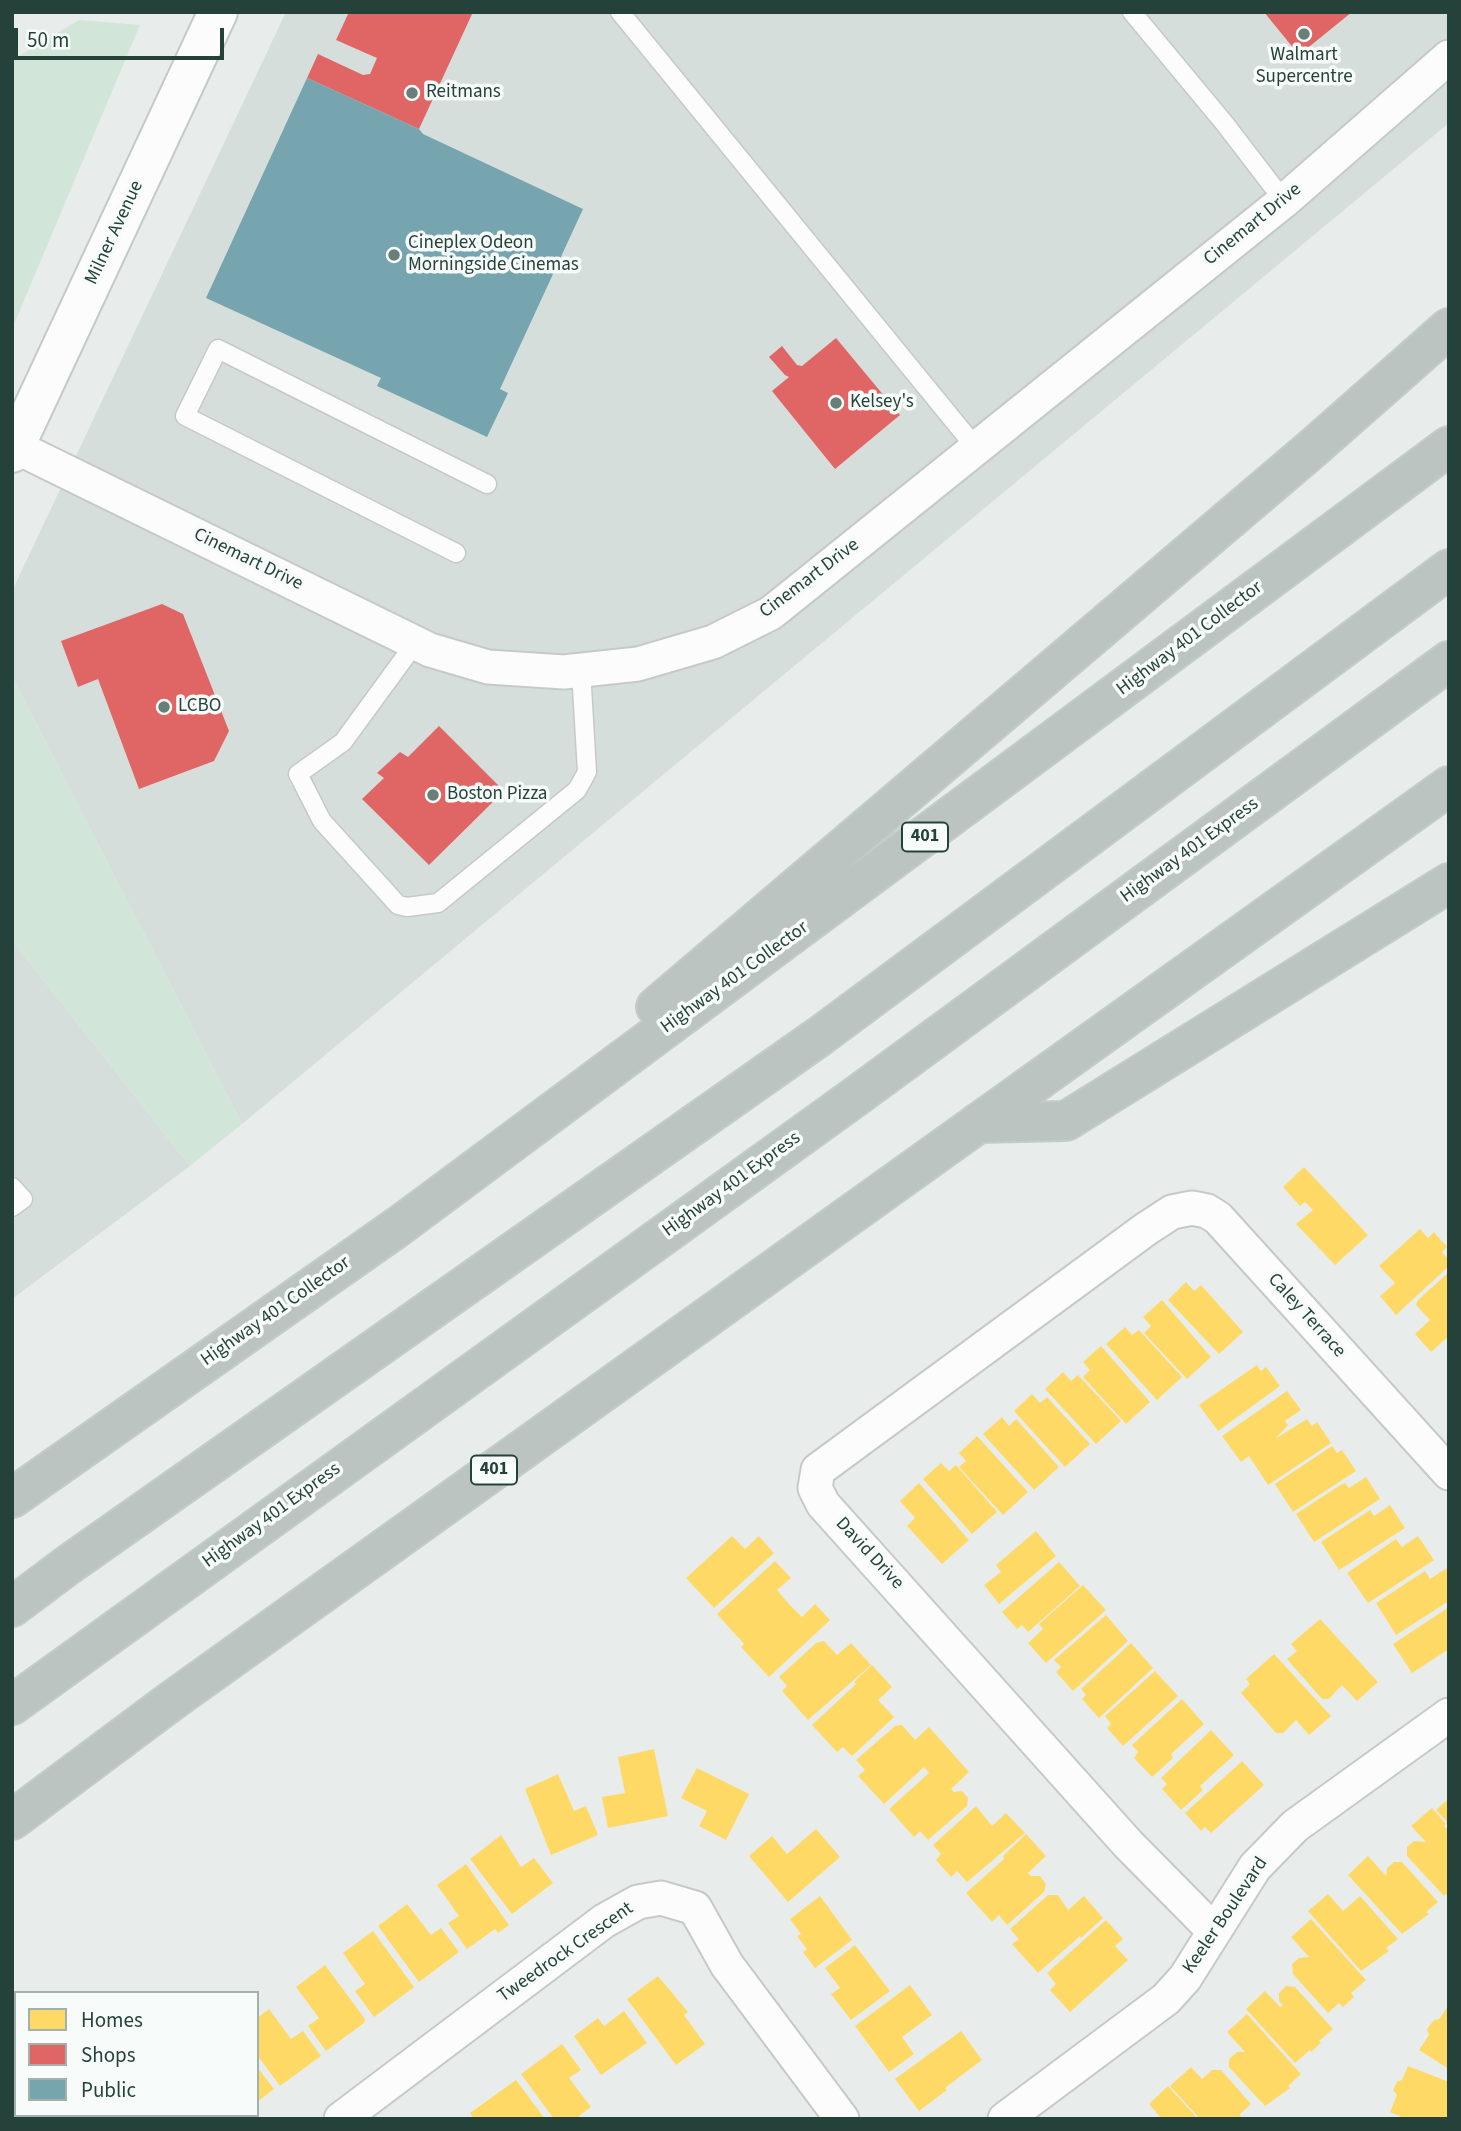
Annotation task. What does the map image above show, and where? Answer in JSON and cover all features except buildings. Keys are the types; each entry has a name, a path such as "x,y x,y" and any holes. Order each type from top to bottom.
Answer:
{"highway":[{"path":"399,1226 1312,448 1449,328"},
{"name":"Highway 401 Collector","path":"12,1498 399,1226 1449,446"},
{"path":"12,1607 820,1036 1449,569"},
{"name":"Highway 401 Express","path":"12,1705 855,1097 1449,661"},
{"name":"401","path":"12,1820 193,1685 1449,786"},
{"path":"978,1123 1066,1121 1449,883"}],"main road":[{"name":"Milner Avenue","path":"14,450 218,12"}],"street":[{"name":"Cinemart Drive","path":"14,450 430,650 488,667 564,672 638,664 713,642 771,613 1284,201 1449,57"},
{"name":"Caley Terrace","path":"1146,1229 1172,1212 1192,1208 1207,1211 1218,1218 1449,1473"},
{"name":"David Drive","path":"1146,1229 825,1463 818,1470 815,1488 823,1504 1128,1844 1214,1931"},
{"name":"Keeler Boulevard","path":"1005,2119 1166,1998 1185,1978 1255,1867 1295,1826 1449,1715"},
{"name":"Tweedrock Crescent","path":"341,2119 604,1922 638,1902 662,1898 695,1908 727,1965 842,2119"}],"lane":[{"path":"620,12 976,448"},
{"path":"1132,12 1225,124 1284,201"},
{"path":"456,553 184,416 218,349 487,484"},
{"path":"416,642 343,742 298,774 322,821 398,905 407,907 438,903 577,790 587,772 581,670"},
{"path":"12,1187 23,1199 12,1208"}],"shaded area":[{"path":"286,12 1449,12 1449,123 242,1124 12,677 12,591"},
{"path":"12,940 190,1166 12,1299"}],"green space":[{"path":"79,20 140,25 12,329 12,60"},
{"path":"12,677 242,1124 190,1166 12,940"}],"place":[{"name":"Walmart Supercentre","path":"1304,34"},
{"name":"Reitmans","path":"412,93"},
{"name":"Cineplex Odeon Morningside Cinemas","path":"394,255"},
{"name":"Kelsey's","path":"836,403"},
{"name":"LCBO","path":"164,707"},
{"name":"Boston Pizza","path":"433,795"}]}
